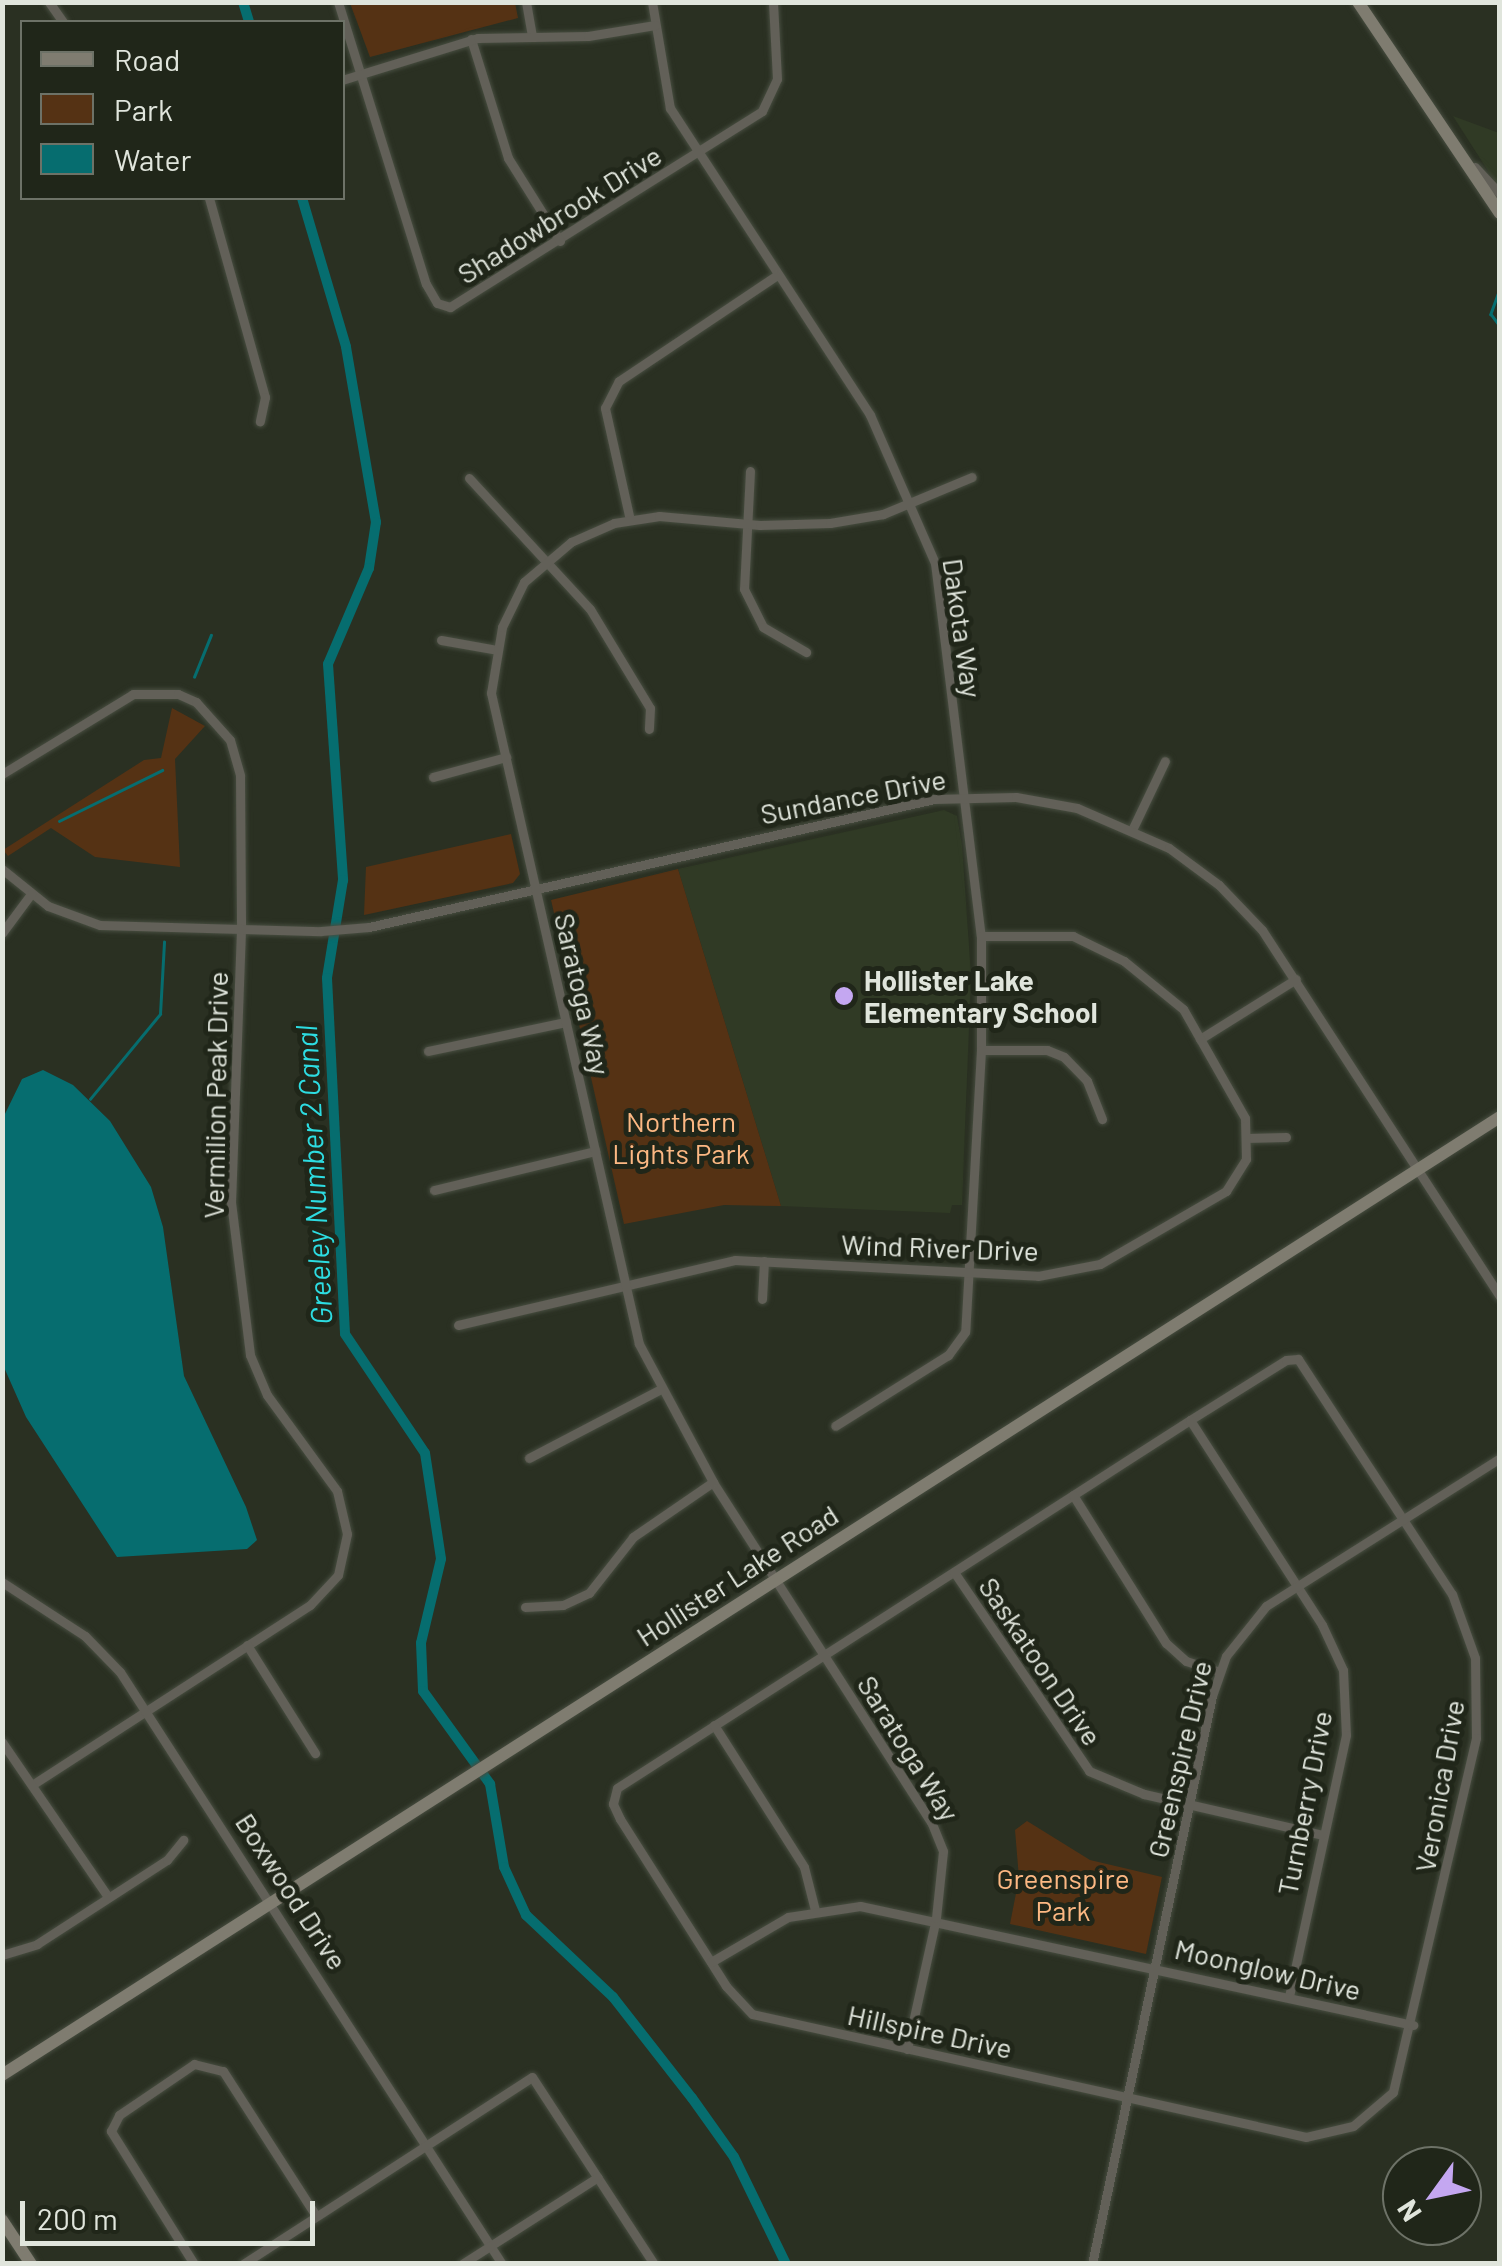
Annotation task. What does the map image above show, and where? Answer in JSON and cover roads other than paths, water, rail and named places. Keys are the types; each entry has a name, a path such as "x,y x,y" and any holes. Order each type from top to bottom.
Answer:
{"street":[{"path":"526,2 532,35"},
{"name":"Dakota Way","path":"652,2 670,108 696,154 870,415 935,563 980,936 981,1050 964,1332 948,1354 835,1426"},
{"name":"Shadowbrook Drive","path":"362,72 426,284 443,307 470,298 771,102 778,79 773,2"},
{"path":"1358,2 1500,213"},
{"path":"345,22 362,72"},
{"path":"345,79 472,39 588,36 655,25"},
{"path":"472,39 508,158 560,241"},
{"path":"1458,149 1500,194"},
{"path":"210,200 265,396 260,421"},
{"path":"630,520 605,408 619,380 776,276"},
{"path":"750,471 744,589 763,627 806,652"},
{"name":"Saratoga Way","path":"908,2048 936,1918 944,1859 938,1836 713,1482 659,1390 639,1344 491,693 498,650 524,582 571,542 630,520 658,516 746,524 830,522 911,502 972,477"},
{"path":"469,478 590,609 650,708 649,729"},
{"path":"440,640 498,650"},
{"name":"Vermilion Peak Drive","path":"2,774 116,700 159,692 196,702 236,754 241,930 230,1202 250,1355 266,1395 337,1492 347,1534 338,1575 327,1592 34,1783"},
{"path":"434,777 506,757"},
{"path":"1133,828 1165,761"},
{"name":"Sundance Drive","path":"2,869 31,894 100,925 320,931 357,928 963,796 1048,802 1133,828 1219,885 1296,978 1500,1296"},
{"path":"2,933 31,894"},
{"path":"980,936 1073,936 1124,960 1183,1009 1245,1118 1246,1138 1286,1137"},
{"path":"1200,1040 1296,978"},
{"path":"428,1051 566,1022"},
{"path":"981,1050 1047,1050 1064,1057 1087,1081 1102,1119"},
{"name":"Hollister Lake Road","path":"2,2075 1500,1117"},
{"name":"Wind River Drive","path":"458,1325 625,1282 735,1260 1038,1276 1100,1264 1226,1191 1246,1159 1246,1138"},
{"path":"434,1190 596,1152"},
{"path":"762,1299 764,1261"},
{"name":"Veronica Drive","path":"1190,1420 1286,1360 1298,1359 1405,1519 1466,1627 1480,1711 1413,2025 1393,2092 1353,2126"},
{"path":"528,1458 659,1390"},
{"path":"814,1910 804,1867 714,1725 1190,1420"},
{"name":"Turnberry Drive","path":"1190,1420 1336,1651 1347,1696 1346,1735 1288,1997"},
{"name":"Greenspire Drive","path":"1092,2264 1218,1672 1253,1616 1500,1458"},
{"path":"525,1606 563,1605 589,1593 633,1537 713,1482"},
{"path":"1073,1495 1166,1644 1186,1661 1218,1672"},
{"name":"Saskatoon Drive","path":"954,1572 1089,1772 1188,1805 1323,1835"},
{"name":"Boxwood Drive","path":"2,1582 85,1636 146,1709 274,1901 502,2264"},
{"path":"247,1645 315,1753"},
{"name":"Hillspire Drive","path":"714,1725 613,1796 620,1820 711,1962 738,2001 765,2020 1127,2095 1306,2137 1353,2126"},
{"path":"2,1742 34,1783 108,1897"},
{"path":"2,1955 37,1944 167,1860 183,1840"},
{"name":"Moonglow Drive","path":"711,1962 767,1926 814,1910 860,1906 936,1918 1413,2025"},
{"path":"194,2264 111,2131 118,2115 194,2064 212,2064 231,2081 316,2216"},
{"path":"243,2264 532,2077 654,2264"},
{"path":"462,2264 598,2177"},
{"path":"2,2220 31,2264"}],"water":[{"path":"43,1070 73,1085 110,1121 151,1187 163,1227 184,1376 246,1507 257,1540 247,1549 117,1557 26,1417 3,1365 3,1118 22,1079"}],"waterway":[{"name":"Greeley Number 2 Canal","path":"243,2 248,20"},
{"name":"Greeley Number 2 Canal","path":"303,200 346,347 376,522 369,568 328,664 343,880 327,978 345,1334 425,1453 441,1559 421,1643 423,1691 490,1784 504,1867 526,1915 613,1997 692,2098 734,2157 786,2264"},
{"path":"1500,289 1491,314 1500,326"},
{"path":"194,677 211,635"},
{"path":"59,821 162,770"},
{"path":"90,1099 160,1014 164,942"}],"place":[{"name":"Hollister Lake Elementary School","path":"844,996"}],"park label":[{"name":"Northern Lights Park","path":"681,1137"},
{"name":"Greenspire Park","path":"1063,1894"}]}
